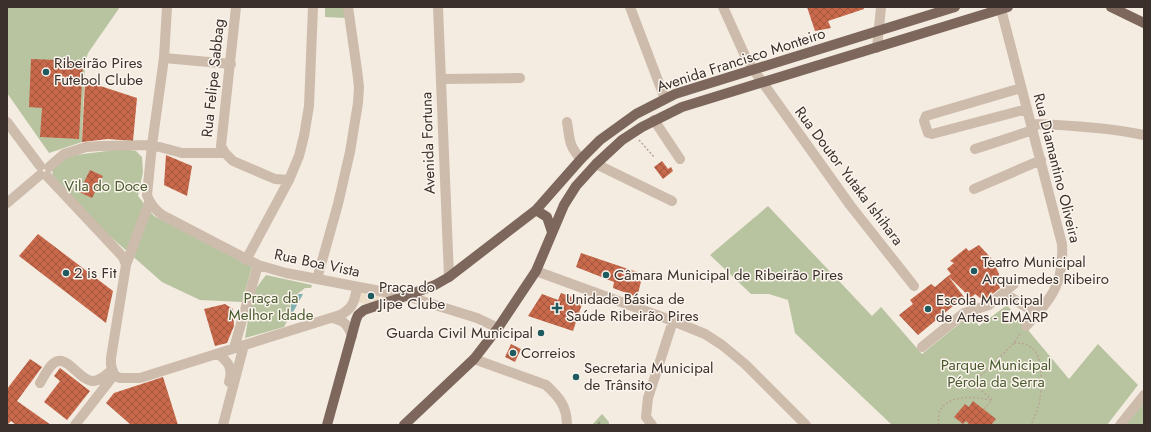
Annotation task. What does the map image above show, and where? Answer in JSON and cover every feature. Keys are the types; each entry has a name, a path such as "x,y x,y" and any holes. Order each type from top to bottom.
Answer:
{"main road":[{"name":"Avenida Francisco Monteiro","path":"352,336 356,320 361,312 368,308 435,285 449,277 536,210 581,159 616,128 636,114 674,94 955,7"},
{"path":"1112,7 1127,10 1144,23"},
{"name":"Avenida Francisco Monteiro","path":"404,425 474,359 498,328 536,271 552,232 570,195 596,164 622,140 654,120 682,107 1005,8"},
{"path":"536,210 547,217 552,232"},
{"path":"327,425 352,336"}],"street":[{"path":"168,7 164,58 152,145 148,199 126,265 111,358 113,372 120,378 140,378 332,318 350,309 353,305 356,287"},
{"name":"Rua Felipe Sabbag","path":"236,7 222,136 224,153 233,161 275,179 289,180"},
{"path":"246,260 289,180 299,156 309,106 313,7"},
{"path":"318,279 350,152 358,103 359,87 348,7"},
{"name":"Avenida Fortuna","path":"438,7 449,277"},
{"path":"630,7 664,99"},
{"name":"Rua Doutor Yutaka Ishihara","path":"723,7 746,58 753,69 846,199 914,286"},
{"path":"877,48 881,7"},
{"name":"Rua Diamantino Oliveira","path":"1005,8 1027,109 1062,244 1063,260 1060,279 1052,296 1026,326"},
{"path":"164,58 231,64"},
{"path":"440,80 520,78"},
{"path":"1022,88 926,116 924,121 928,133 932,134 1027,109"},
{"path":"654,120 680,159"},
{"path":"7,122 44,171 123,257 126,265"},
{"path":"567,122 570,144 581,159"},
{"path":"975,149 1032,127 1085,126 1116,129 1144,135"},
{"path":"7,203 64,154 86,147 152,145 182,154 224,153"},
{"path":"974,188 1041,160"},
{"path":"596,164 672,201"},
{"name":"Rua Boa Vista","path":"148,199 162,215 258,265 286,273 406,296 477,318 498,328"},
{"path":"223,425 258,265"},
{"path":"536,271 705,334 722,345 745,364 806,425"},
{"path":"922,347 964,313 989,305 1014,284"},
{"path":"1004,293 1037,314"},
{"path":"332,318 343,322 347,326 352,336"},
{"path":"652,425 646,417 648,398 673,321"},
{"path":"218,354 227,361 232,374 218,425"},
{"path":"474,359 546,385 555,393 564,405 567,415 567,425"},
{"path":"40,383 53,363 57,361 68,363 83,378 93,381 113,372"},
{"path":"75,425 113,372"},
{"path":"1120,425 1144,395"}],"path":[{"path":"633,133 654,157"},
{"path":"992,400 973,383 1014,343 1026,326"},
{"path":"1014,343 1030,346 1038,356 1039,360 1041,374 1040,396 1031,425"},
{"path":"939,425 939,415 941,409 949,403 962,398 970,397 992,400"},
{"path":"984,409 992,400"}],"green space":[{"name":"Ribeirão Pires Futebol Clube","path":"7,7 120,7 88,53 85,62 82,142 49,153 7,93"},
{"path":"325,7 344,7 346,18 325,17"},
{"name":"Vila do Doce","path":"123,149 136,151 142,157 143,172 138,196 154,216 252,267 242,302 200,300 162,282 96,224 54,181 52,170 67,156"},
{"name":"Parque Municipal Pérola da Serra","path":"768,206 872,316 881,307 922,354 970,315 979,326 1007,305 1069,379 1098,344 1138,385 1107,425 892,425 795,333 788,300 769,294 751,294 710,255"},
{"name":"Praça da Melhor Idade","path":"266,275 312,285 311,288 305,288 298,293 291,302 291,314 284,327 245,338 254,291"},
{"path":"1144,400 1144,425 1125,425"},
{"path":"602,414 609,422 609,425 592,425"}],"shaded area":[{"name":"Praça do Jipe Clube","path":"358,289 385,294 385,298 366,304 357,302"}],"water":[{"path":"299,294 303,294 292,314 292,302"}],"building":[{"path":"807,7 863,7 864,9 828,21 831,28 815,31"},
{"path":"31,59 83,61 79,139 40,137 42,108 29,107"},
{"path":"85,81 137,98 133,141 108,139 82,142"},
{"path":"166,155 192,166 187,196 164,185"},
{"path":"662,161 668,169 671,167 673,171 663,179 654,167"},
{"path":"90,170 103,176 92,198 79,192"},
{"name":"2 is Fit","path":"38,234 113,291 106,323 19,256"},
{"name":"Teatro Municipal Arquimedes Ribeiro","path":"979,245 992,259 999,274 997,281 1000,288 984,301 975,294 971,298 948,276 951,274 947,269 954,263 950,261 966,248 969,251"},
{"path":"581,253 643,274 637,297 613,288 614,282 576,267"},
{"name":"Escola Municipal de Artes - EMARP","path":"948,276 964,297 918,335 899,315 913,304 910,300 931,284 935,287"},
{"name":"Unidade Básica de Saúde Ribeirão Pires","path":"561,293 583,301 573,331 528,316 542,294 558,300"},
{"path":"225,304 233,309 234,326 227,343 215,346 204,309"},
{"name":"Correios","path":"511,344 521,349 515,362 505,357"},
{"path":"30,359 42,367 17,401 51,425 16,425 11,421 7,425 7,389"},
{"path":"60,368 90,391 67,420 44,402 60,381 54,376"},
{"path":"163,377 178,425 131,425 106,403 114,393"},
{"path":"973,401 996,419 991,425 970,425 966,421 963,424 954,417 965,404 969,407"}],"place":[{"name":"Ribeirão Pires Futebol Clube","path":"46,72"},
{"name":"Teatro Municipal Arquimedes Ribeiro","path":"974,271"},
{"name":"2 is Fit","path":"66,273"},
{"name":"Câmara Municipal de Ribeirão Pires","path":"606,275"},
{"name":"Praça do Jipe Clube","path":"371,296"},
{"name":"Unidade Básica de Saúde Ribeirão Pires","path":"557,308"},
{"name":"Escola Municipal de Artes - EMARP","path":"928,309"},
{"name":"Guarda Civil Municipal","path":"541,333"},
{"name":"Correios","path":"513,353"},
{"name":"Secretaria Municipal de Trânsito","path":"576,377"}]}
